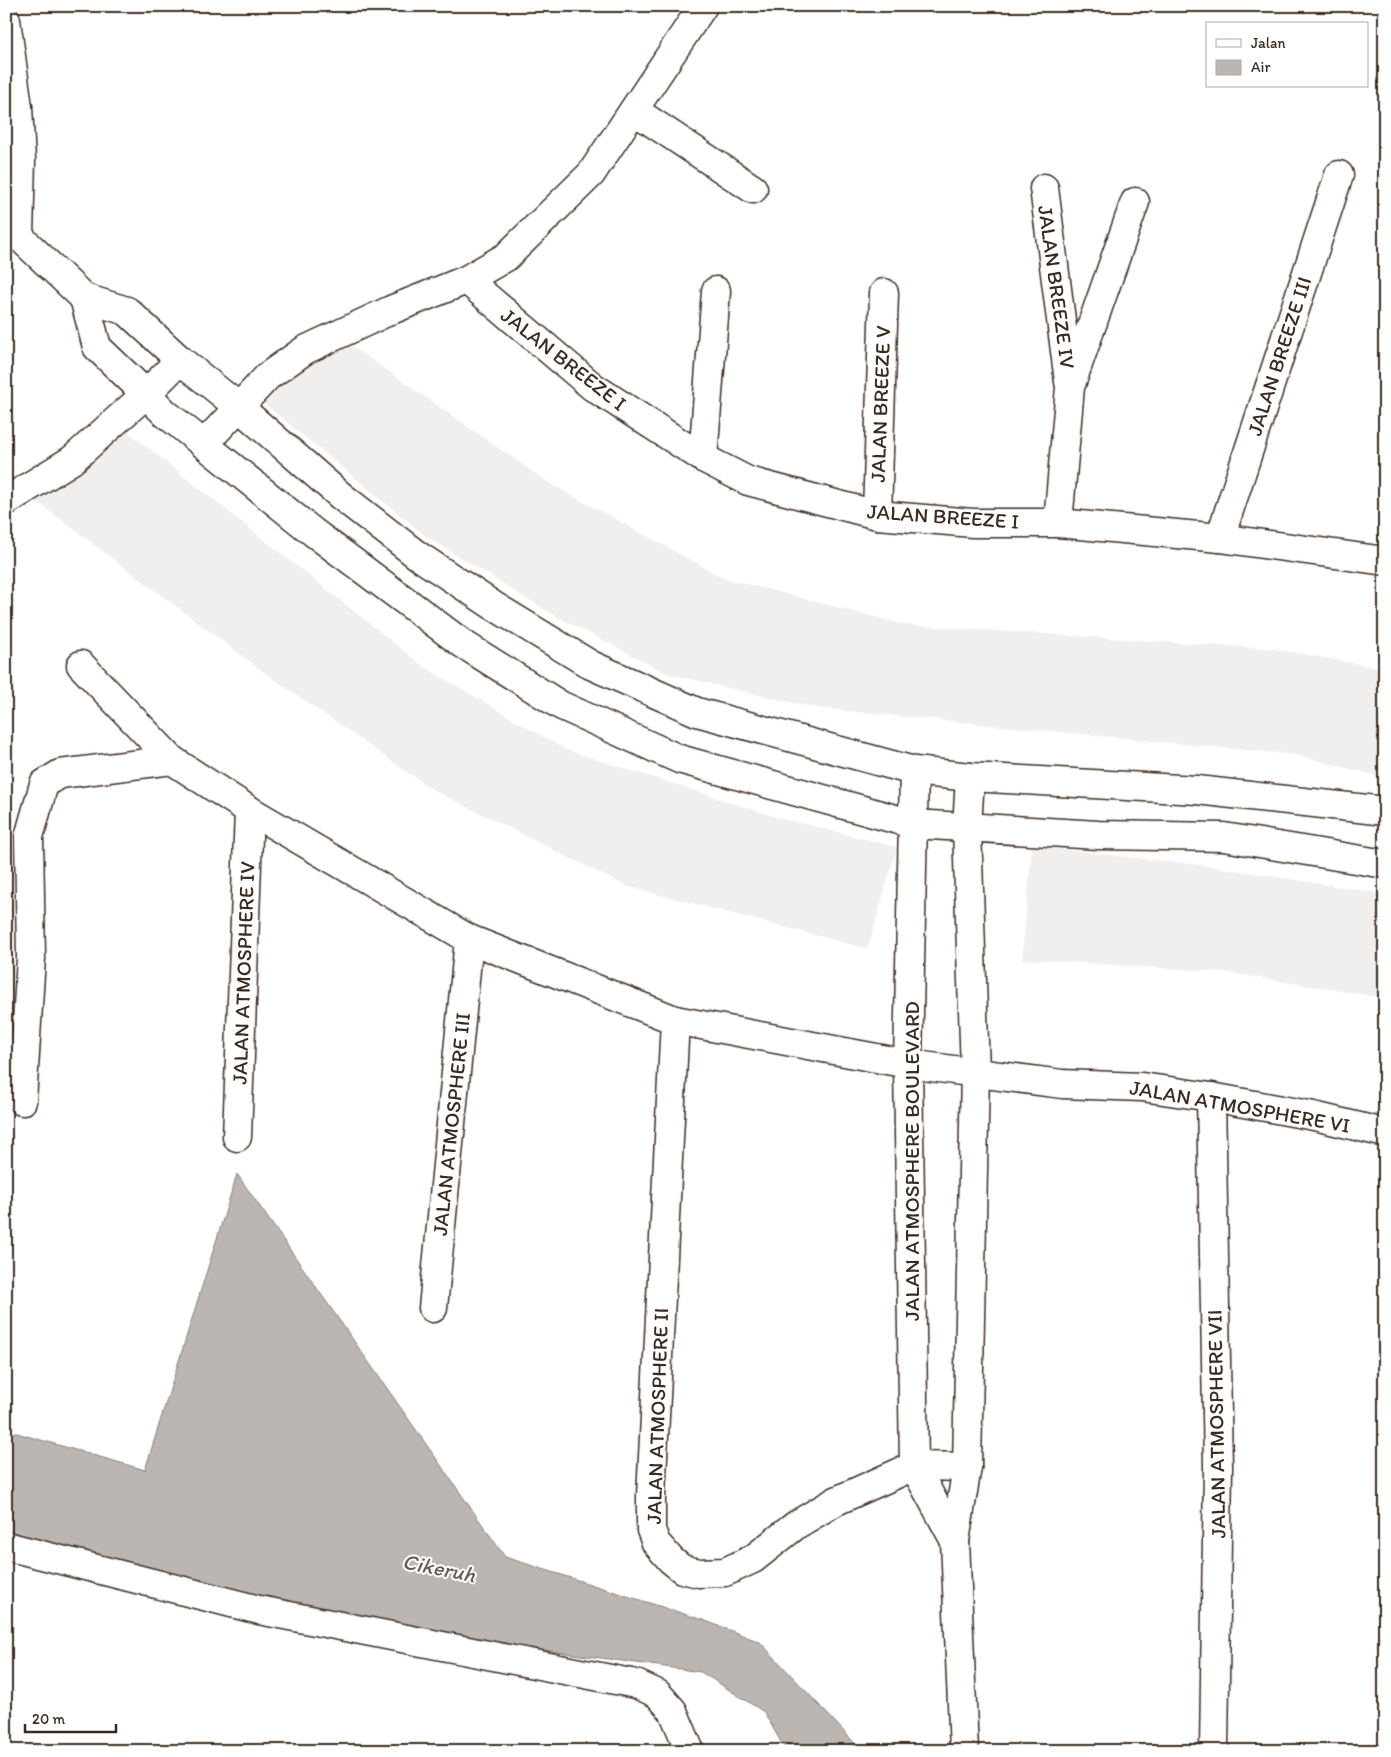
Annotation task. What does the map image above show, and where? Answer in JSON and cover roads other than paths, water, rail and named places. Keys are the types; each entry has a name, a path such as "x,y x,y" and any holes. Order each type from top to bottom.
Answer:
{"street":[{"path":"204,444 240,408 268,376 305,350 391,310 466,280 506,256 591,174 635,111 703,6"},
{"path":"6,20 18,107 21,160 12,230 84,298 127,311 180,360 240,408 341,496 417,555 494,606 591,665 697,712 914,771 970,777 1196,790 1385,811"},
{"path":"635,111 753,189"},
{"name":"JALAN BREEZE III","path":"1220,538 1339,175"},
{"name":"JALAN BREEZE IV","path":"1044,188 1070,386 1058,523"},
{"name":"JALAN BREEZE IV","path":"1070,386 1135,202"},
{"name":"JALAN BREEZE I","path":"475,287 593,387 703,458 748,481 877,515 973,522 1058,523 1220,538 1385,561"},
{"path":"703,458 716,291"},
{"name":"JALAN BREEZE V","path":"877,515 884,293"},
{"path":"84,298 97,347 165,413 312,532 418,613 560,705 679,759 913,824 1098,834 1224,837 1385,864"},
{"path":"6,501 72,460 146,394 180,360"},
{"name":"JALAN ATMOSPHERE VI","path":"81,665 172,760 249,810 469,939 675,1020 908,1064 1062,1084 1142,1087 1211,1097 1314,1116 1385,1133"},
{"path":"22,1101 32,958 29,837 44,784 60,774 172,760"},
{"name":"JALAN ATMOSPHERE BOULEVARD","path":"914,771 908,1064 914,1466 955,1541"},
{"name":"JALAN ATMOSPHERE BOULEVARD","path":"964,1751 955,1541 967,1468 975,1072 967,828 970,777"},
{"name":"JALAN ATMOSPHERE IV","path":"237,1137 249,810"},
{"name":"JALAN ATMOSPHERE III","path":"433,1308 469,939"},
{"name":"JALAN ATMOSPHERE II","path":"675,1020 651,1496 651,1530 656,1543 670,1560 682,1569 699,1573 725,1572 753,1559 796,1525 836,1501 914,1466"},
{"name":"JALAN ATMOSPHERE VII","path":"1211,1097 1218,1467 1214,1751"},
{"path":"914,1466 967,1468"},
{"path":"6,1546 259,1610 636,1684 658,1694 673,1711 690,1751"}],"water":[{"name":"Cikeruh","path":"237,1174 505,1557 703,1620 760,1642 862,1751 786,1751 764,1712 701,1672 259,1610 6,1546 6,1430 145,1470"}]}
